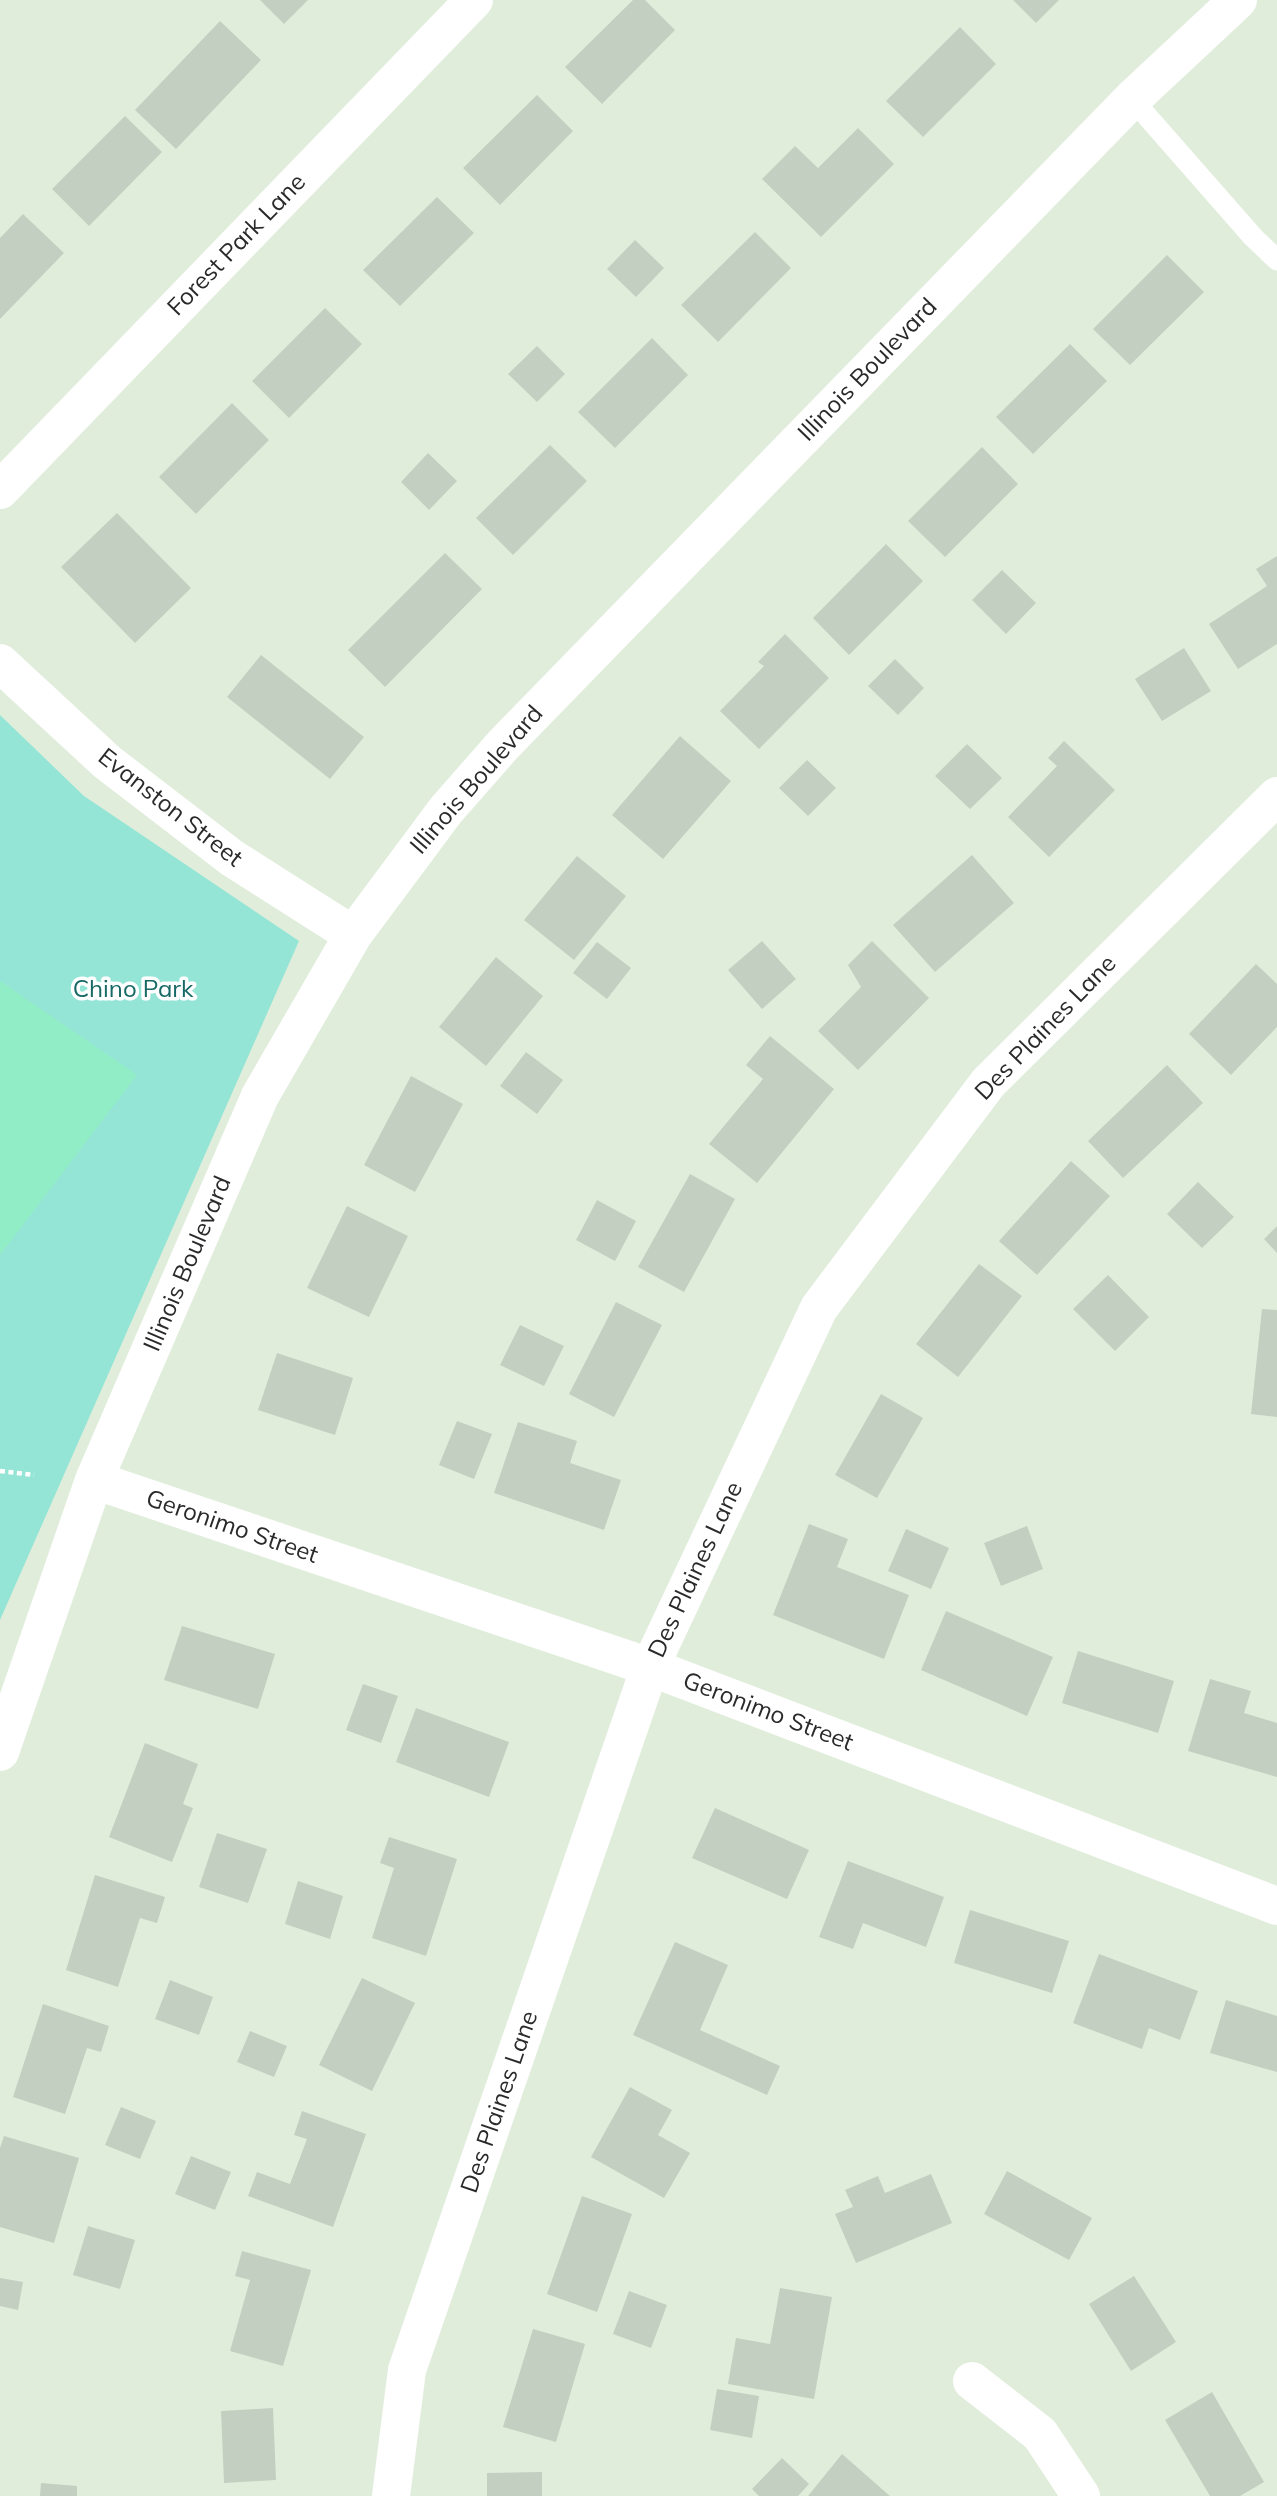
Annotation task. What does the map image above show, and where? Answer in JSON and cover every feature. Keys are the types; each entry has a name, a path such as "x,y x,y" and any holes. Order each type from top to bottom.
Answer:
{"street":[{"name":"Forest Park Lane","path":"0,491 474,0"},
{"name":"Illinois Boulevard","path":"0,1752 94,1480 260,1096 353,935 446,810 504,744 1132,99 1238,0"},
{"name":"Evanston Street","path":"0,663 118,770 232,858 353,935"},
{"name":"Des Plaines Lane","path":"391,2496 407,2370 650,1667 819,1308 988,1083 1277,796"},
{"name":"Geronimo Street","path":"94,1480 650,1667 1277,1906"},
{"path":"972,2381 1040,2434 1081,2496"}],"lane":[{"path":"1132,99 1253,237 1277,260"}],"path":[{"path":"0,1471 34,1475"}],"green space":[{"name":"Chino Park","path":"0,715 84,796 299,941 0,1620"},
{"path":"0,981 137,1075 0,1255"}],"building":[{"path":"260,0 308,0 284,24"},
{"path":"633,0 645,0 675,30 602,104 565,67"},
{"path":"1013,0 1059,0 1036,23"},
{"path":"220,21 261,60 176,149 135,110"},
{"path":"960,27 996,64 923,137 886,101"},
{"path":"537,95 573,131 500,205 463,168"},
{"path":"125,116 162,152 89,226 52,189"},
{"path":"858,128 894,164 821,237 762,179 795,146 818,168"},
{"path":"437,197 474,233 400,306 363,270"},
{"path":"23,214 64,253 0,319 0,238"},
{"path":"755,232 791,268 718,342 681,305"},
{"path":"635,240 664,268 636,297 607,269"},
{"path":"1167,255 1204,292 1130,365 1093,329"},
{"path":"325,308 362,344 289,418 252,381"},
{"path":"652,338 688,375 615,448 578,412"},
{"path":"1070,344 1107,381 1033,454 996,417"},
{"path":"537,346 565,374 537,402 508,374"},
{"path":"232,403 269,440 196,514 159,477"},
{"path":"550,445 587,481 513,555 476,518"},
{"path":"982,447 1018,484 945,557 908,521"},
{"path":"428,453 457,481 429,510 401,482"},
{"path":"117,513 191,588 135,643 61,567"},
{"path":"886,544 923,581 849,655 813,618"},
{"path":"445,553 482,589 385,687 348,650"},
{"path":"1277,556 1277,644 1238,669 1209,624 1267,586 1256,569"},
{"path":"1002,570 1036,603 1006,634 972,600"},
{"path":"785,634 829,678 759,749 720,711 764,666 758,662"},
{"path":"1184,648 1211,691 1162,721 1135,679"},
{"path":"261,655 364,737 330,779 227,697"},
{"path":"895,659 924,688 898,715 868,686"},
{"path":"680,736 731,781 663,859 612,815"},
{"path":"1064,741 1115,790 1049,857 1008,817 1057,766 1048,758"},
{"path":"967,744 1002,778 970,809 935,776"},
{"path":"807,760 836,788 808,816 779,788"},
{"path":"972,855 1014,903 935,972 893,925"},
{"path":"577,856 626,896 574,960 524,920"},
{"path":"762,941 796,979 762,1009 728,970"},
{"path":"872,941 929,998 858,1070 818,1031 861,987 848,965"},
{"path":"597,942 631,968 607,999 573,973"},
{"path":"496,957 543,996 486,1066 439,1027"},
{"path":"1256,964 1277,984 1277,1027 1231,1075 1189,1034"},
{"path":"770,1036 834,1089 757,1183 709,1144 763,1079 746,1065"},
{"path":"526,1052 563,1080 537,1114 500,1086"},
{"path":"1167,1065 1203,1103 1123,1178 1088,1141"},
{"path":"411,1076 463,1104 415,1192 364,1165"},
{"path":"1071,1161 1110,1196 1037,1275 999,1241"},
{"path":"690,1174 735,1199 684,1292 638,1267"},
{"path":"1198,1182 1234,1217 1202,1248 1167,1214"},
{"path":"597,1200 636,1221 615,1261 576,1240"},
{"path":"347,1206 408,1236 369,1317 307,1288"},
{"path":"1277,1226 1277,1253 1264,1239"},
{"path":"979,1264 1022,1296 958,1377 916,1344"},
{"path":"1108,1275 1149,1317 1115,1351 1073,1309"},
{"path":"616,1302 662,1325 614,1417 569,1394"},
{"path":"1262,1309 1277,1310 1277,1417 1251,1414"},
{"path":"520,1325 564,1346 544,1386 500,1365"},
{"path":"277,1353 353,1378 335,1435 258,1410"},
{"path":"881,1394 923,1418 877,1498 835,1475"},
{"path":"457,1421 492,1434 474,1479 439,1465"},
{"path":"518,1422 577,1441 570,1463 621,1480 604,1530 494,1493"},
{"path":"809,1524 848,1539 837,1567 909,1595 884,1659 773,1615"},
{"path":"1027,1526 1043,1569 1001,1586 984,1543"},
{"path":"906,1529 949,1548 931,1589 888,1571"},
{"path":"946,1611 1053,1657 1027,1716 921,1670"},
{"path":"182,1626 275,1654 258,1709 164,1680"},
{"path":"1078,1651 1174,1681 1158,1733 1062,1703"},
{"path":"1210,1679 1251,1691 1244,1713 1277,1723 1277,1777 1188,1751"},
{"path":"363,1684 398,1696 381,1743 346,1730"},
{"path":"416,1708 509,1742 489,1797 396,1762"},
{"path":"145,1743 198,1764 183,1804 193,1808 172,1862 109,1837"},
{"path":"715,1808 809,1850 787,1899 692,1858"},
{"path":"217,1833 267,1849 248,1903 199,1887"},
{"path":"389,1837 457,1859 426,1956 372,1938 394,1868 380,1863"},
{"path":"848,1861 944,1897 926,1947 863,1923 853,1949 819,1937"},
{"path":"95,1875 165,1897 157,1923 140,1918 118,1987 66,1970"},
{"path":"298,1881 343,1896 330,1939 285,1924"},
{"path":"970,1910 1069,1941 1052,1993 954,1963"},
{"path":"675,1942 728,1965 700,2030 780,2066 767,2095 633,2035"},
{"path":"1099,1954 1198,1991 1180,2040 1149,2028 1142,2049 1073,2023"},
{"path":"362,1978 415,2003 372,2091 319,2065"},
{"path":"170,1980 213,1997 199,2035 155,2019"},
{"path":"1226,2000 1277,2016 1277,2072 1210,2053"},
{"path":"43,2004 109,2026 101,2052 87,2048 65,2114 13,2097"},
{"path":"250,2031 287,2046 274,2077 237,2062"},
{"path":"630,2087 672,2110 658,2135 690,2153 664,2198 591,2157"},
{"path":"121,2107 156,2121 140,2159 105,2145"},
{"path":"302,2111 366,2134 333,2227 248,2196 257,2172 290,2184 307,2139 294,2135"},
{"path":"4,2136 79,2158 54,2243 0,2227 0,2148"},
{"path":"191,2156 231,2172 215,2210 175,2194"},
{"path":"1007,2171 1092,2218 1069,2260 984,2214"},
{"path":"931,2174 952,2223 856,2263 835,2214 853,2207 845,2190 878,2176 885,2193"},
{"path":"582,2196 632,2214 597,2312 547,2294"},
{"path":"88,2226 135,2240 120,2289 73,2275"},
{"path":"242,2251 311,2270 283,2366 230,2351 250,2280 235,2276"},
{"path":"1134,2276 1176,2342 1131,2371 1089,2304"},
{"path":"0,2278 23,2282 18,2310 0,2306"},
{"path":"780,2288 832,2297 814,2399 728,2384 736,2338 770,2344"},
{"path":"629,2291 667,2305 651,2348 613,2334"},
{"path":"533,2329 585,2344 556,2442 503,2427"},
{"path":"717,2389 759,2396 752,2438 710,2430"},
{"path":"1212,2392 1264,2482 1240,2496 1210,2496 1165,2420"},
{"path":"273,2408 276,2480 224,2483 221,2411"},
{"path":"842,2454 890,2496 808,2496"},
{"path":"782,2458 809,2484 798,2496 759,2496 752,2489"},
{"path":"542,2472 542,2496 487,2496 487,2473"},
{"path":"41,2483 77,2486 77,2496 40,2496"}]}
